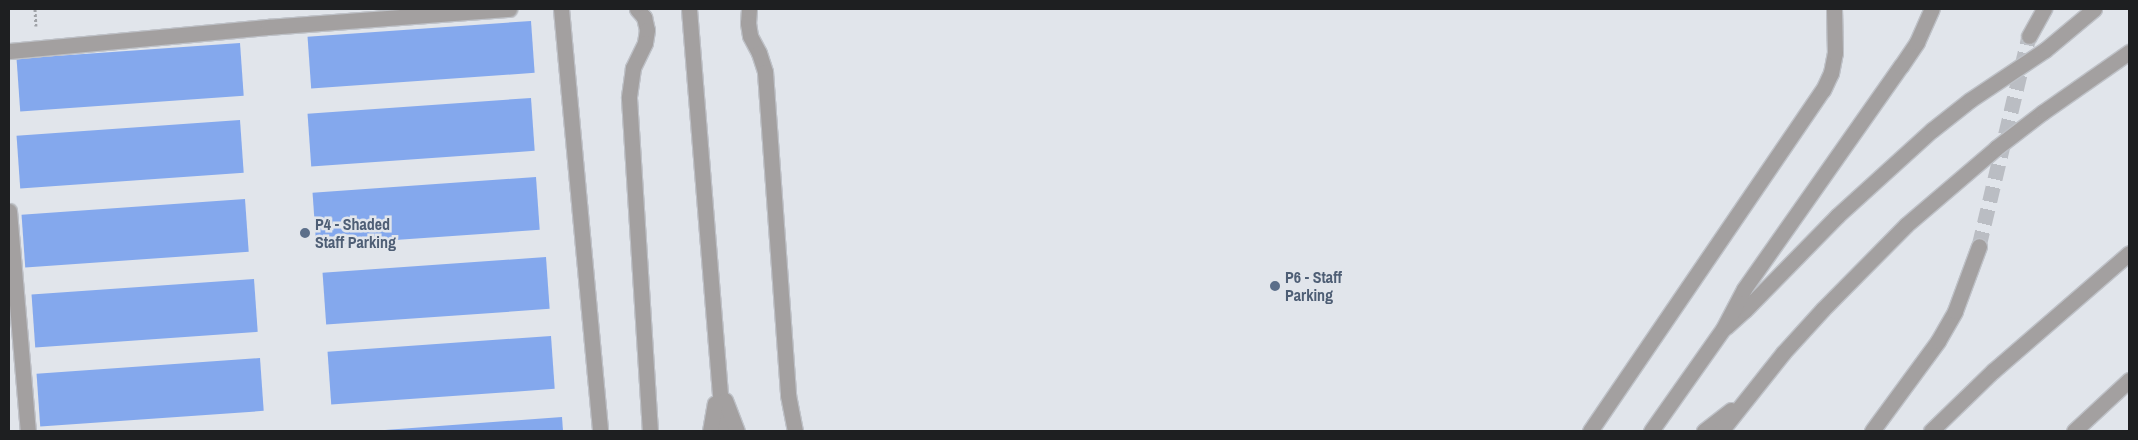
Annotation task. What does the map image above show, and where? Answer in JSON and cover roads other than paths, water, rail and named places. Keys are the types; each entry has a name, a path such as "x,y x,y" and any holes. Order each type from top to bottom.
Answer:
{"street":[{"path":"9,51 268,27 509,9"},
{"path":"561,9 600,431"},
{"path":"637,9 644,17 647,30 645,43 633,68 629,98 650,431"},
{"path":"689,9 723,431"},
{"path":"750,9 748,23 750,36 765,72 788,395 795,431"},
{"path":"1590,431 1823,90 1831,73 1835,53 1834,9"},
{"path":"1651,431 1723,329 1744,289 1917,42 1932,9"},
{"path":"2029,36 2044,9"},
{"path":"1723,329 1745,310 1837,216 1932,130 1970,100 2045,50 2094,9"},
{"path":"1721,431 1823,309 1906,225 2004,142 2129,52"},
{"path":"9,211 28,431"},
{"path":"1872,431 1938,341 1955,311 1979,246"},
{"path":"1931,431 1992,371 2129,253"},
{"path":"2074,431 2129,380"},
{"path":"710,431 718,382"},
{"path":"718,382 737,431"},
{"path":"1704,431 1746,399"}],"tunnel":[{"path":"1979,246 2029,36"}],"place":[{"name":"P4 - Shaded Staff Parking","path":"305,233"},
{"name":"P6 - Staff Parking","path":"1275,286"}]}
